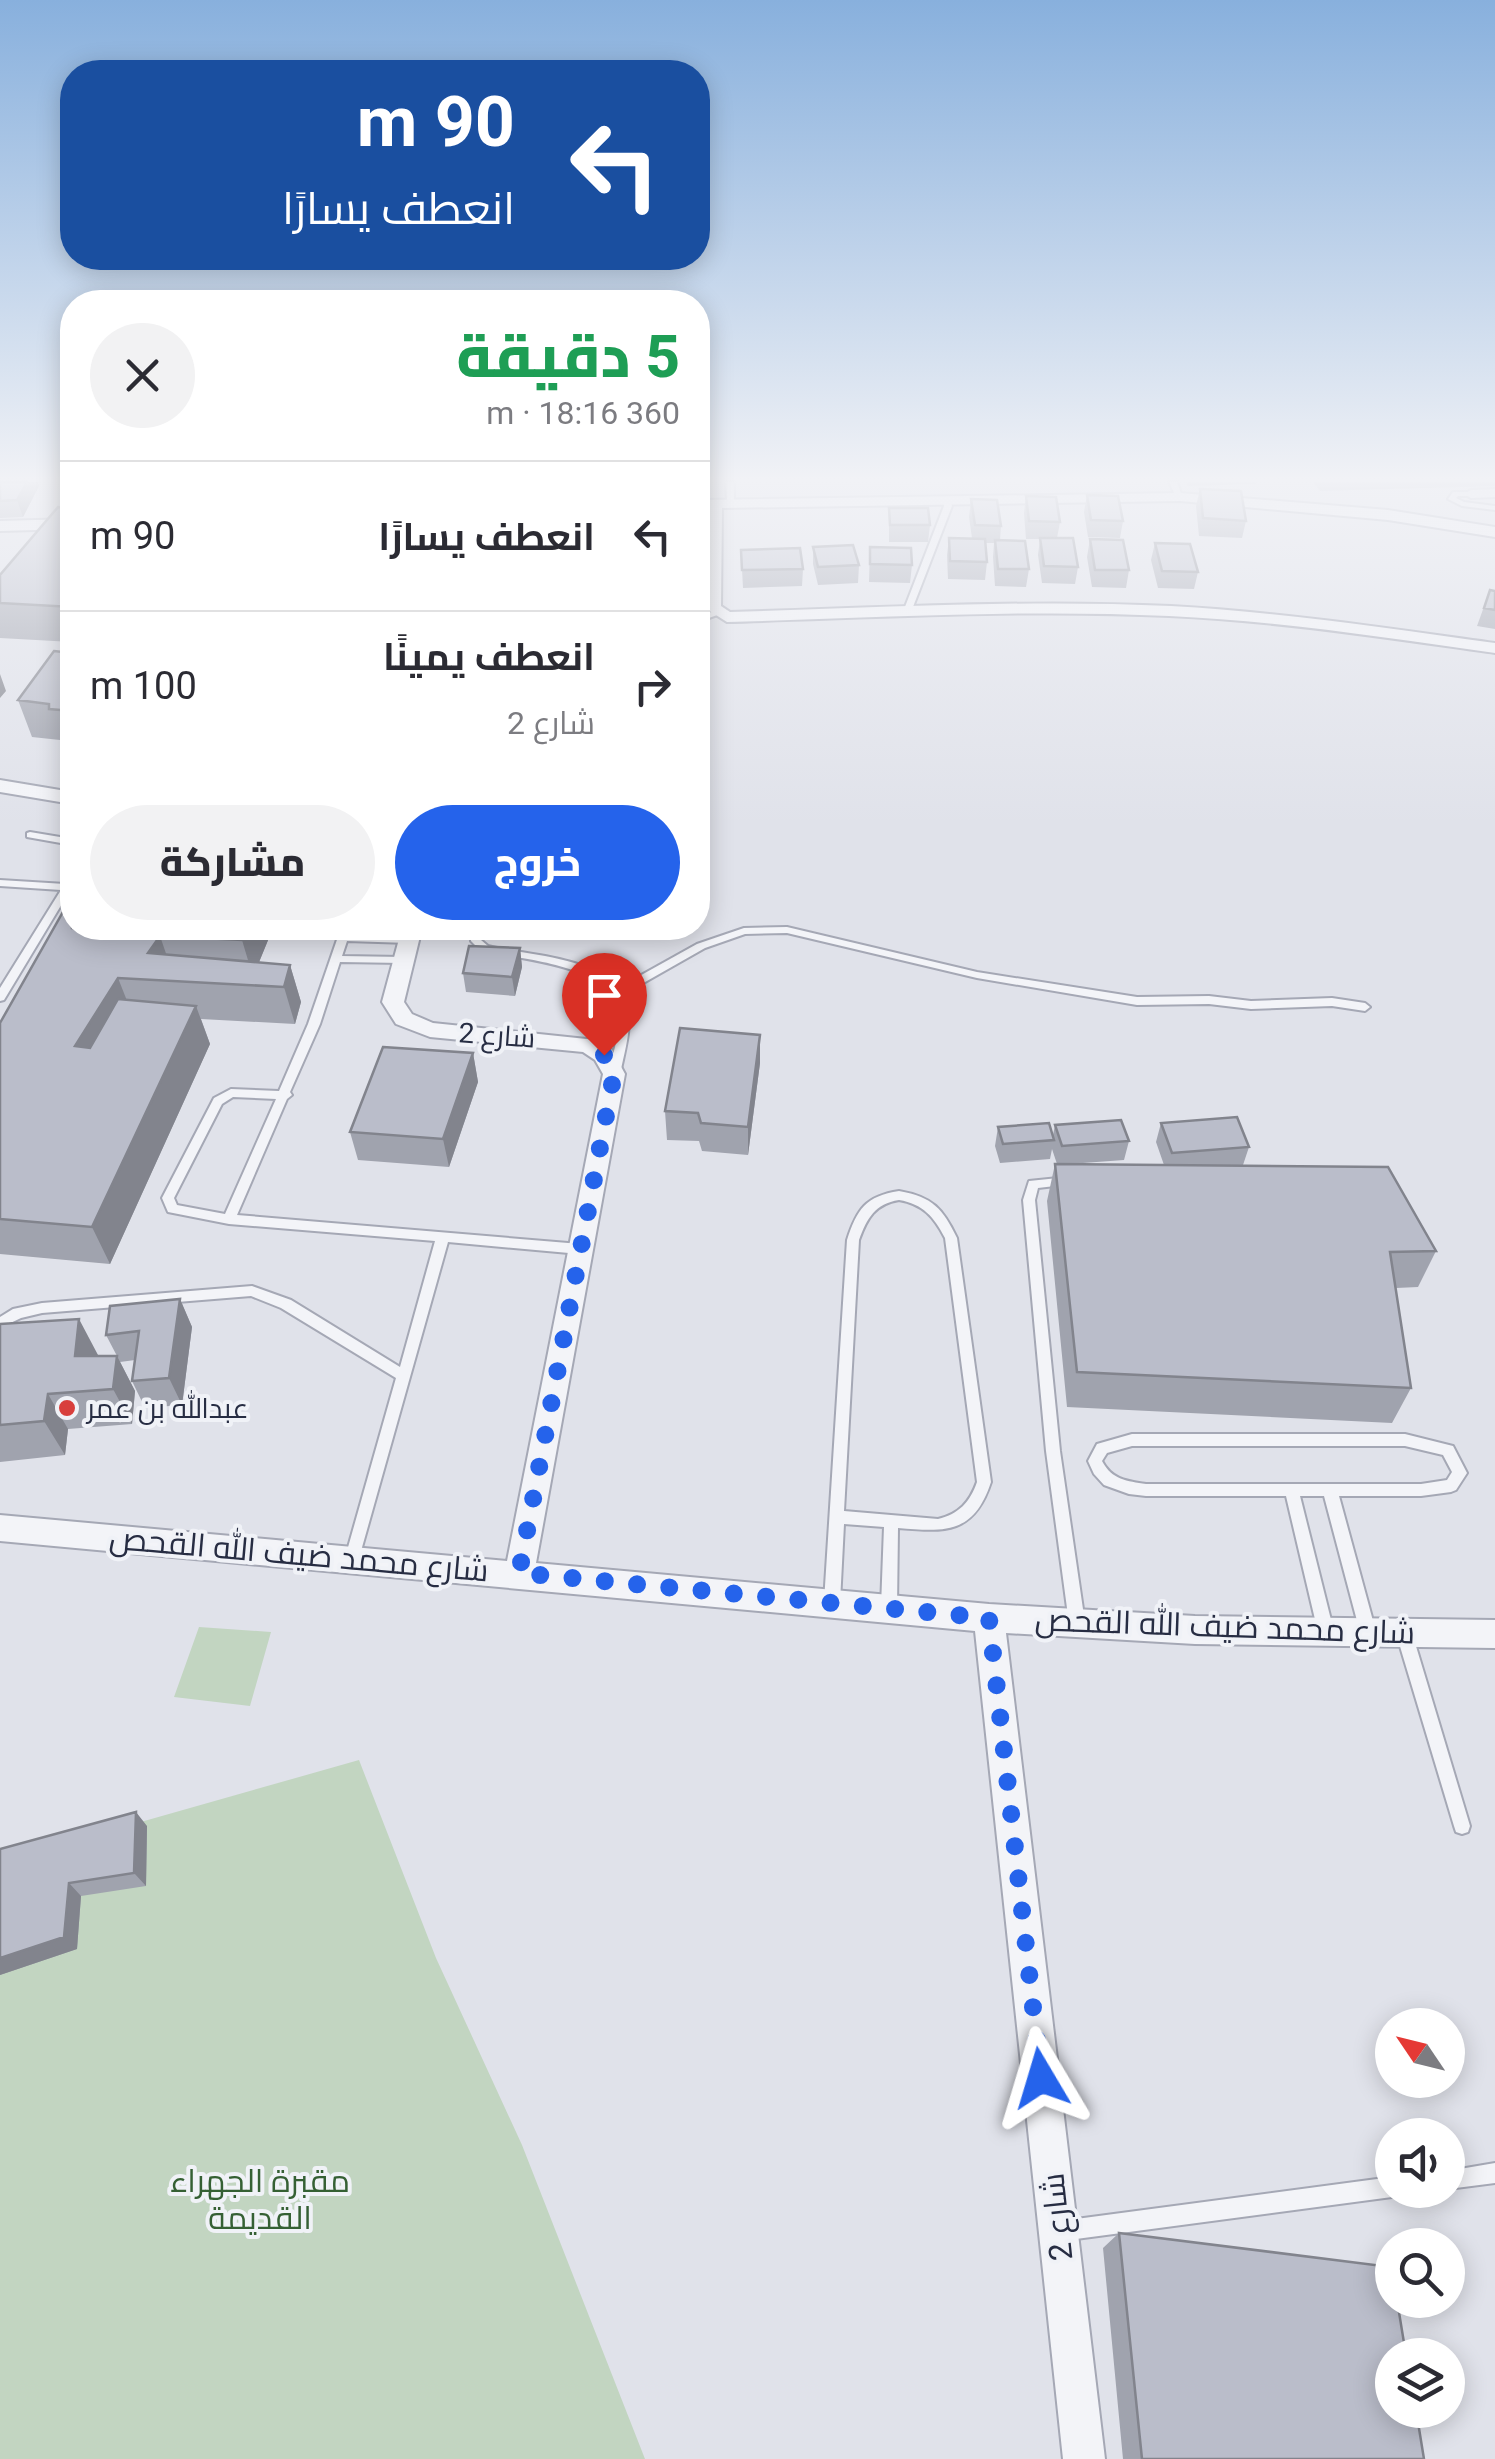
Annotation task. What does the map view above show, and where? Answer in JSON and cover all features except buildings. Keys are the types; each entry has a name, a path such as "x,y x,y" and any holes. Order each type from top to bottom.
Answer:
{"street":[{"path":"713,597 717,612 734,617 1063,608 1188,612 1288,619 1495,648"},
{"path":"0,786 60,796"},
{"name":"شارع 2","path":"408,942 393,1002 398,1014 412,1024 430,1030 588,1044 604,1055 614,1074"},
{"path":"519,1573 614,1074"},
{"name":"شارع محمد ضيف الله القحص","path":"0,1528 989,1618 1195,1630 1495,1634"},
{"name":"شارع 2","path":"989,1618 1084,2459"}],"lane":[{"path":"907,612 913,597"},
{"path":"710,615 717,612"},
{"path":"30,836 60,840"},
{"path":"0,883 60,884"},
{"path":"0,997 60,899"},
{"path":"618,992 701,946 744,931 787,930 977,975 1137,1001 1209,1000 1251,1005 1332,1002 1365,1006"},
{"path":"230,1219 286,1095 343,940"},
{"path":"476,940 484,948 598,974 618,992 624,1008 624,1027 614,1074"},
{"path":"337,959 408,942"},
{"path":"286,1095 240,1092 224,1096 168,1204 178,1213 230,1219 580,1249"},
{"path":"1077,1622 1053,1451 1028,1200 1030,1189 1040,1181 1085,1181"},
{"path":"832,1602 837,1517 856,1226 866,1210 882,1198 910,1194 936,1210 951,1238 984,1482 976,1504 952,1523 837,1517"},
{"path":"352,1558 443,1237"},
{"path":"0,1323 18,1313 42,1308 252,1291 286,1304 404,1376"},
{"path":"1132,1440 1405,1440 1448,1450 1460,1465 1458,1480 1451,1486 1292,1491 1130,1488 1108,1482 1095,1460 1102,1448 1132,1440"},
{"path":"1292,1491 1326,1632"},
{"path":"1330,1491 1368,1632"},
{"path":"890,1607 891,1521"},
{"path":"1404,1633 1462,1826"},
{"path":"1465,2178 1495,2174"},
{"path":"1058,2231 1375,2189"}],"green space":[{"path":"199,1627 271,1632 250,1706 174,1697"},
{"name":"مقبرة الجهراء القديمة","path":"359,1760 436,1958 522,2145 645,2459 0,2459 0,1862"}],"place":[{"name":"عبدالله بن عمر","path":"67,1408"}],"route":[{"path":"604,1055 614,1074 519,1573 989,1618 1041,2078"}]}
